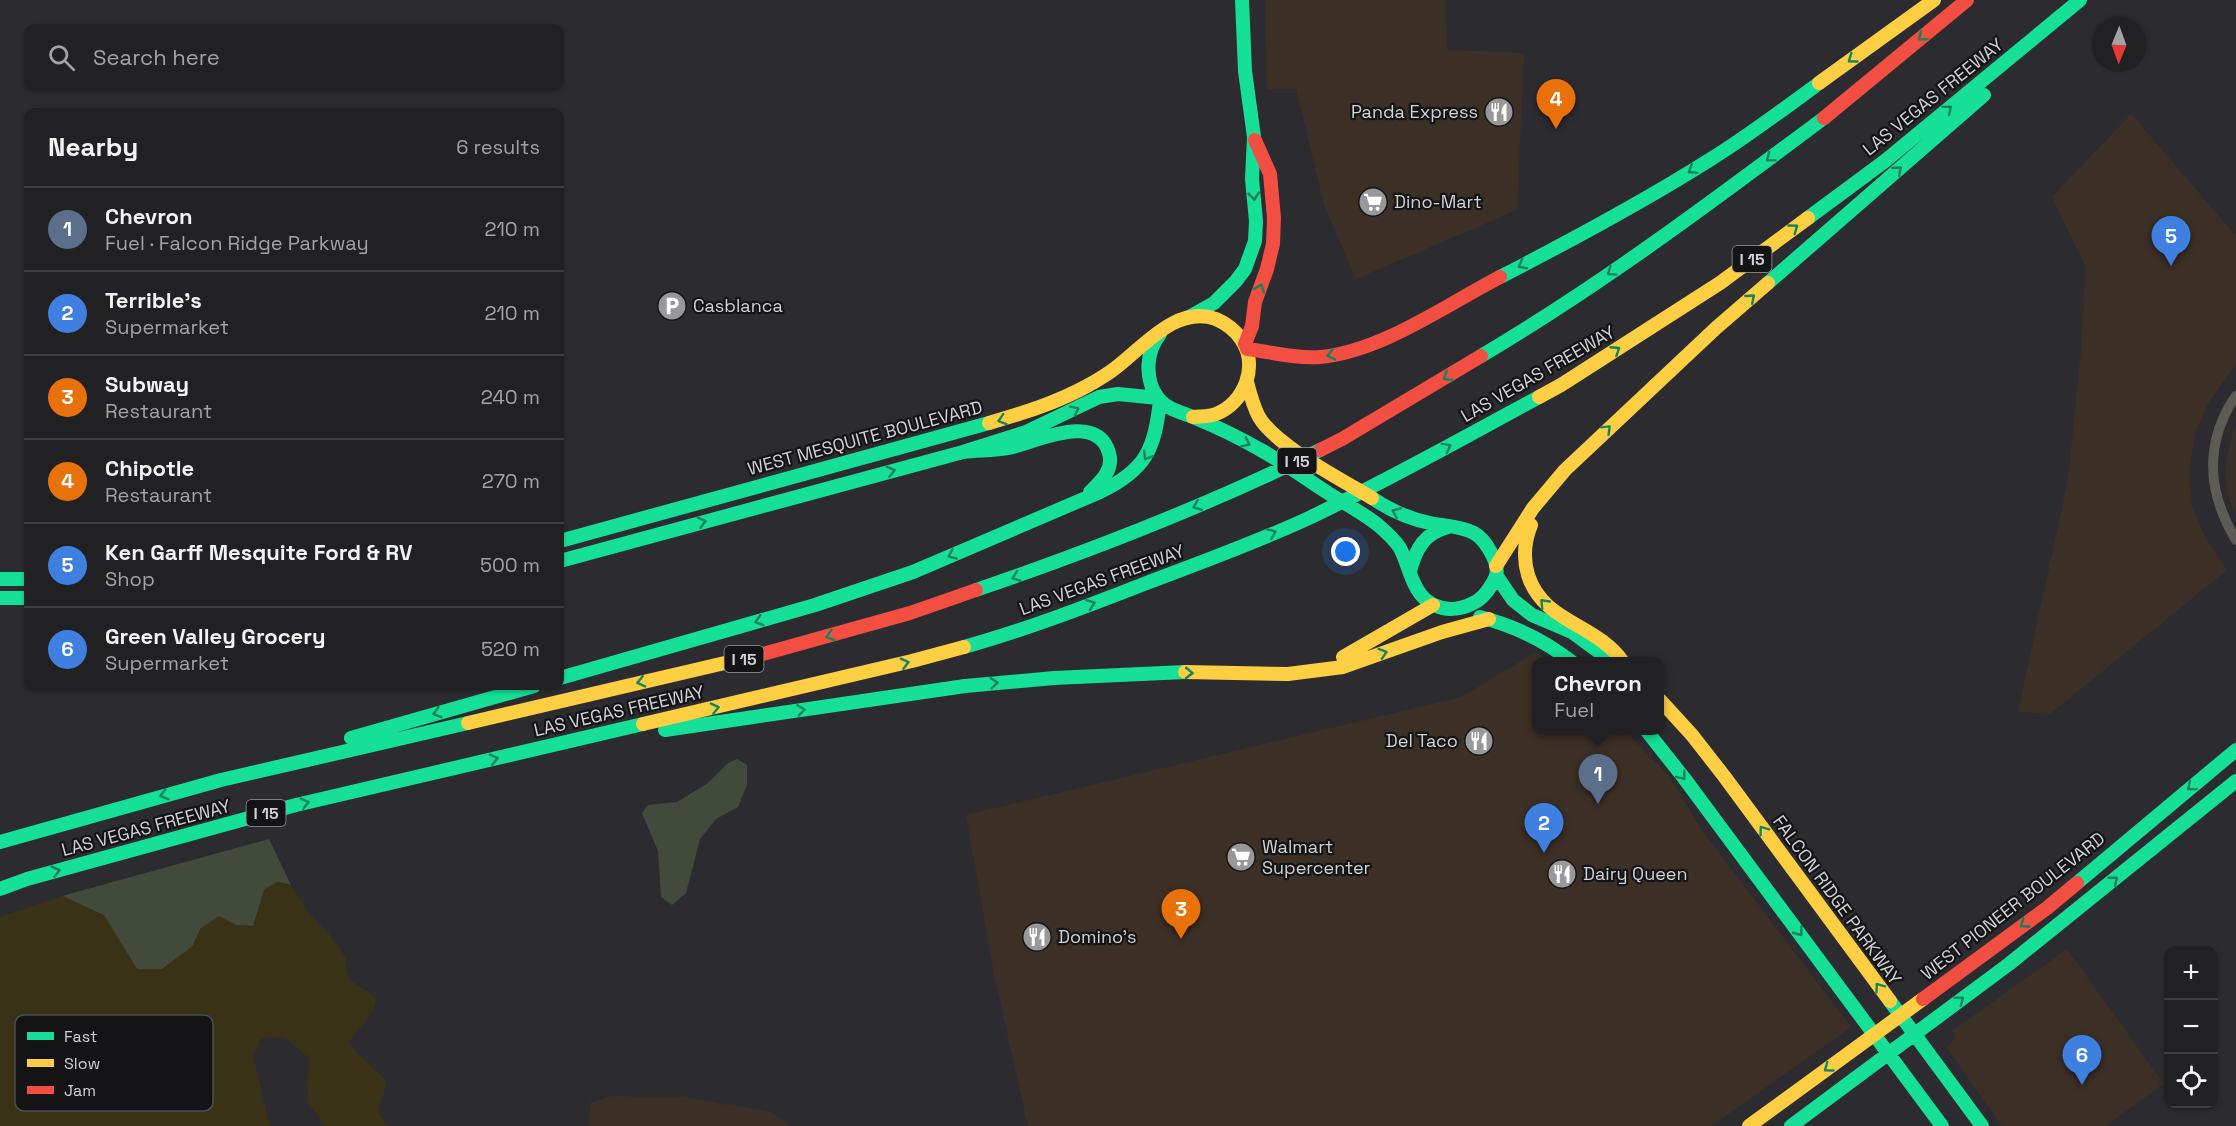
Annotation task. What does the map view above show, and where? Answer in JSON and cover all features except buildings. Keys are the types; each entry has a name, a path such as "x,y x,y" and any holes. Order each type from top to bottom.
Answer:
{"main road":[{"path":"1242,0 1245,71 1254,137 1252,179 1256,221 1252,253 1245,269 1236,281 1214,303 1174,322 1162,331 1154,343 1149,357 1149,377 1159,399 1175,411 1193,417 1259,449 1378,525 1399,546 1423,598 1439,607 1514,625 1553,646 1566,657"},
{"path":"1189,316 1206,316 1222,321 1235,331 1246,347 1298,358 1333,355 1386,335 1612,217 1711,159 1934,0"},
{"name":"LAS VEGAS FREEWAY","path":"0,842 221,780 790,648 910,613 1067,559 1251,484 1342,439 1524,331 1687,220 1845,102 1967,0"},
{"name":"LAS VEGAS FREEWAY","path":"0,889 27,879 296,805 912,661 995,638 1218,556 1308,518 1395,475 1561,385 1720,283 1885,161 2080,0"},
{"path":"1327,668 1337,660 1370,643 1406,618 1439,607 1468,606 1479,600 1487,591 1496,570 1533,508 1565,470 1716,328 2091,0"},
{"path":"1254,137 1270,174 1274,218 1273,244 1255,302 1246,347 1252,402 1260,419 1278,440 1394,512 1427,523 1465,529 1477,534 1486,544 1496,570 1513,600 1532,615 1572,632 1606,657"},
{"name":"WEST MESQUITE BOULEVARD","path":"564,540 987,424 1047,405 1079,390 1118,366 1162,331"},
{"path":"1193,417 1216,414 1235,402 1248,376"},
{"name":"WEST MESQUITE BOULEVARD","path":"564,560 963,452 1026,432 1099,398 1118,394 1159,399"},
{"path":"564,677 815,605 913,572 1096,495 1140,468 1151,453 1156,438 1159,399"},
{"path":"963,452 1008,448 1065,432 1079,430 1093,433 1103,440 1109,450 1110,461 1102,483 1085,498"},
{"path":"1565,470 1533,521 1527,536 1524,548 1529,580 1538,599 1556,614 1602,639 1618,657"},
{"path":"1410,571 1414,552 1420,542 1440,529 1452,527"},
{"path":"0,579 24,579"},
{"path":"0,598 24,598"},
{"path":"535,749 965,686 1054,678 1176,672 1288,674 1343,667 1442,632 1489,619"},
{"path":"221,780 274,760 520,690"},
{"name":"FALCON RIDGE PARKWAY","path":"1664,705 1692,735 1724,777 1982,1126"},
{"path":"1650,735 1889,1052 1942,1126"},
{"name":"WEST PIONEER BOULEVARD","path":"1749,1126 2047,908 2236,750"},
{"path":"1791,1126 2046,934 2236,781"},
{"path":"2046,934 2044,922 2071,888"}],"street":[{"path":"2236,396 2223,417 2212,464 2213,487 2220,510 2236,540"}],"shaded area":[{"path":"1265,0 1445,0 1447,50 1524,53 1517,210 1356,279 1324,205 1296,89 1267,89"},
{"path":"2131,114 2236,236 2236,364 2209,402 2195,432 2189,475 2192,505 2205,537 2227,570 2050,714 2018,712 2068,480 2081,348 2086,268 2052,197"},
{"path":"2236,427 2236,518 2229,498 2226,463"},
{"path":"1536,652 1542,657 1532,657 1532,735 1629,735 1668,775 1702,830 1851,1027 1712,1126 1028,1126 994,975 966,815 1461,697"},
{"path":"2067,949 2164,1084 2105,1126 2002,1126 1946,1047 1952,1043 1955,1035 1952,1031"},
{"path":"612,1096 680,1097 771,1112 791,1126 589,1126 590,1103"}],"green space":[{"path":"737,759 747,765 747,785 738,807 716,819 700,839 686,893 672,905 661,897 658,851 642,813 648,805 677,802 708,783 728,763"},
{"path":"269,839 291,885 277,882 264,890 254,926 201,928 192,947 162,969 137,969 103,915 62,896"}],"sand":[{"path":"277,882 291,885 309,914 329,934 346,958 347,973 350,978 376,998 369,1016 349,1042 386,1081 378,1113 387,1124 392,1126 325,1126 307,1101 309,1058 285,1037 262,1038 253,1055 270,1126 0,1126 0,917 62,896 104,915 137,969 162,969 192,947 201,928 219,916 236,925 253,926 264,890"}],"traffic: fast":[{"path":"1189,317 1214,303 1236,281 1245,269 1255,241 1256,221 1252,179 1254,137 1245,71 1242,0"},
{"path":"1808,218 1885,161 2080,0"},
{"path":"1500,277 1685,175 1752,132 1819,83"},
{"path":"1768,283 1984,95"},
{"path":"1481,356 1570,301 1698,211 1824,118"},
{"path":"1160,334 1152,348 1148,365 1153,390 1165,405 1218,428 1277,459 1360,512 1387,533 1398,545 1416,588 1434,605 1450,609 1461,608 1477,601 1486,593 1497,571 1491,552 1478,536 1464,529 1407,516 1372,498"},
{"path":"564,560 963,452 1026,432 1099,397 1118,394 1158,398"},
{"path":"964,647 1077,610 1289,527 1396,474 1539,397"},
{"path":"564,677 815,605 913,572 1100,492 1128,475 1145,456 1155,432 1160,400"},
{"path":"564,540 989,423"},
{"path":"963,452 998,450 1049,436 1079,431 1092,434 1102,440 1109,453 1110,465 1106,475 1090,492"},
{"path":"976,590 1150,526 1320,450"},
{"path":"1410,571 1415,555 1427,537 1448,527"},
{"path":"1496,575 1513,600 1532,615 1572,632 1606,657"},
{"path":"0,579 24,579"},
{"path":"0,598 24,598"},
{"path":"1480,617 1529,635 1565,657"},
{"path":"665,730 965,686 1054,678 1185,672"},
{"path":"351,738 520,690"},
{"path":"0,842 221,780 468,723"},
{"path":"0,889 27,879 296,805 643,724"},
{"path":"1650,735 1942,1126"},
{"path":"2077,883 2236,750"},
{"path":"1791,1126 2009,964 2236,781"},
{"path":"1890,1001 1982,1126"}],"traffic: slow":[{"path":"1819,83 1934,0"},
{"path":"1539,397 1720,283 1808,218"},
{"path":"1496,566 1533,508 1565,470 1716,328 1768,283"},
{"path":"989,423 1039,407 1075,392 1110,372 1163,329 1188,317 1202,316 1216,319 1230,327 1239,336 1246,349 1249,371 1241,392 1226,409 1213,415 1193,417"},
{"path":"1247,382 1253,404 1259,417 1268,428 1294,451 1372,498"},
{"path":"1531,525 1526,544 1525,562 1535,591 1545,603 1599,639 1619,657"},
{"path":"1343,657 1433,605"},
{"path":"1185,672 1288,674 1343,667 1442,632 1489,619"},
{"path":"643,724 964,647"},
{"path":"468,723 759,655"},
{"path":"1664,704 1724,776 1890,1001"},
{"path":"1749,1126 1923,999"}],"traffic: jam":[{"path":"1824,118 1967,0"},
{"path":"1245,344 1252,326 1255,302 1273,244 1274,218 1270,174 1255,140"},
{"path":"1247,349 1302,357 1343,353 1367,346 1413,325 1500,277"},
{"path":"1320,450 1481,356"},
{"path":"759,655 910,613 976,590"},
{"path":"1923,999 2047,908 2077,883"}],"place":[{"name":"Panda Express","path":"1499,112"},
{"name":"Chipotle","path":"1556,129"},
{"name":"Dino-Mart","path":"1373,202"},
{"name":"Ken Garff Mesquite Ford & RV","path":"2171,266"},
{"name":"Casblanca","path":"672,306"},
{"name":"Del Taco","path":"1479,741"},
{"name":"Chevron","path":"1598,804"},
{"name":"Terrible's","path":"1544,853"},
{"name":"Walmart Supercenter","path":"1241,857"},
{"name":"Dairy Queen","path":"1562,874"},
{"name":"Domino's","path":"1037,937"},
{"name":"Subway","path":"1181,939"},
{"name":"Green Valley Grocery","path":"2082,1085"}]}
